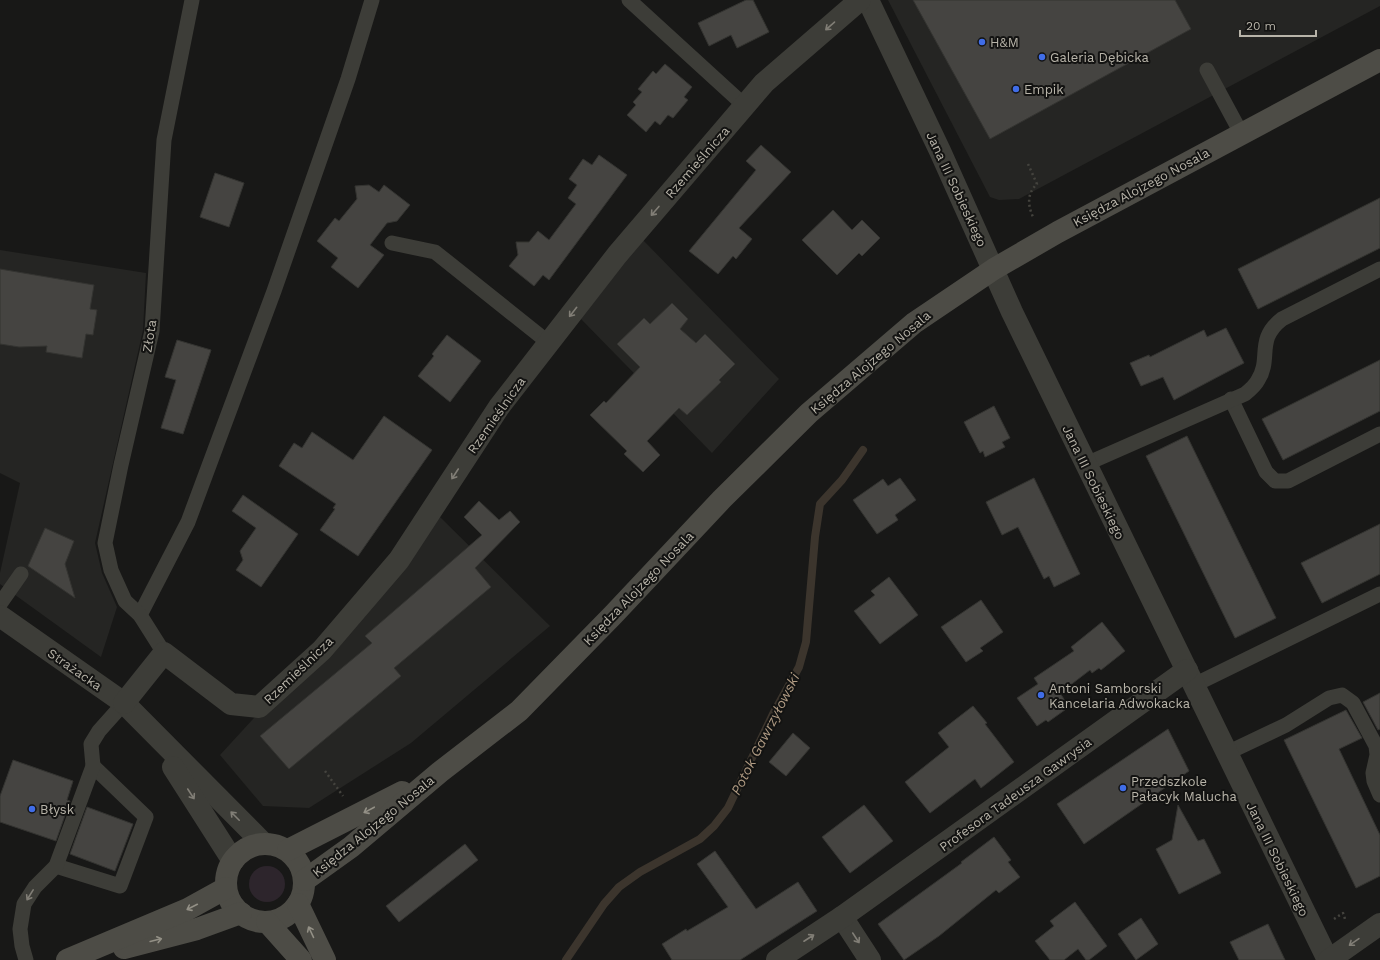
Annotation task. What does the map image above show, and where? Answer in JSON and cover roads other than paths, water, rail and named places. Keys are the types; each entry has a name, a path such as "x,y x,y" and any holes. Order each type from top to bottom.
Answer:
{"street":[{"name":"Rzemieślnicza","path":"164,653 231,704 259,707 322,650 399,560 499,407 617,255 764,84 860,0"},
{"name":"Jana III Sobieskiego","path":"868,0 994,269 1012,312 1328,960"},
{"name":"Księdza Alojzego Nosala","path":"305,880 351,847 440,772 518,711 613,615 722,500 809,413 914,323 994,269 1058,232 1380,60"},
{"name":"Strażacka","path":"0,616 124,703 262,843"},
{"path":"124,703 164,653"},
{"name":"Profesora Tadeusza Gawrysia","path":"777,960 1191,678"},
{"name":"Strażacka","path":"147,726 233,861"},
{"name":"Księdza Alojzego Nosala","path":"288,850 440,772"},
{"path":"262,843 276,844 288,850 296,858 302,868 305,880 304,892 298,904 290,913 279,919 267,922 249,918 241,913 229,898 226,888 226,878 233,861 241,852 251,846 262,843"},
{"path":"67,960 188,909 226,888"},
{"path":"298,904 324,960"},
{"path":"78,960 197,929 241,913"},
{"path":"842,917 870,960"},
{"path":"267,922 301,960"},
{"path":"1328,960 1380,924"}],"lane":[{"name":"Złota","path":"164,653 140,615 125,601 111,570 105,542 121,465 152,332 164,140 192,0"},
{"path":"140,615 188,522 276,283 348,79 372,0"},
{"path":"630,0 745,106"},
{"path":"1207,70 1241,133"},
{"path":"392,243 435,252 549,343"},
{"path":"1086,464 1245,394 1259,380 1262,371 1265,343 1268,334 1274,326 1282,319 1380,269"},
{"path":"1231,400 1266,472 1276,481 1288,481 1380,434"},
{"path":"0,604 21,574"},
{"path":"1191,678 1380,594"},
{"path":"1227,753 1286,725 1328,698 1342,695 1353,703 1376,746 1377,755 1373,773 1374,781 1380,795"},
{"path":"26,960 22,946 20,929 24,904 35,887 56,866 93,766 91,744 99,731 124,703"},
{"path":"56,866 120,886 146,817 93,766"}],"waterway":[{"name":"Potok Gawrzyłowski","path":"566,960 604,904 619,887 640,872 700,839 714,826 728,808 773,714 799,667 806,642 815,537 820,504 842,480 863,450"}],"place":[{"name":"H&M","path":"982,42"},
{"name":"Galeria Dębicka","path":"1042,57"},
{"name":"Empik","path":"1016,89"},
{"name":"Antoni Samborski Kancelaria Adwokacka","path":"1041,695"},
{"name":"Przedszkole Pałacyk Malucha","path":"1123,788"},
{"name":"Błysk","path":"32,809"}]}
